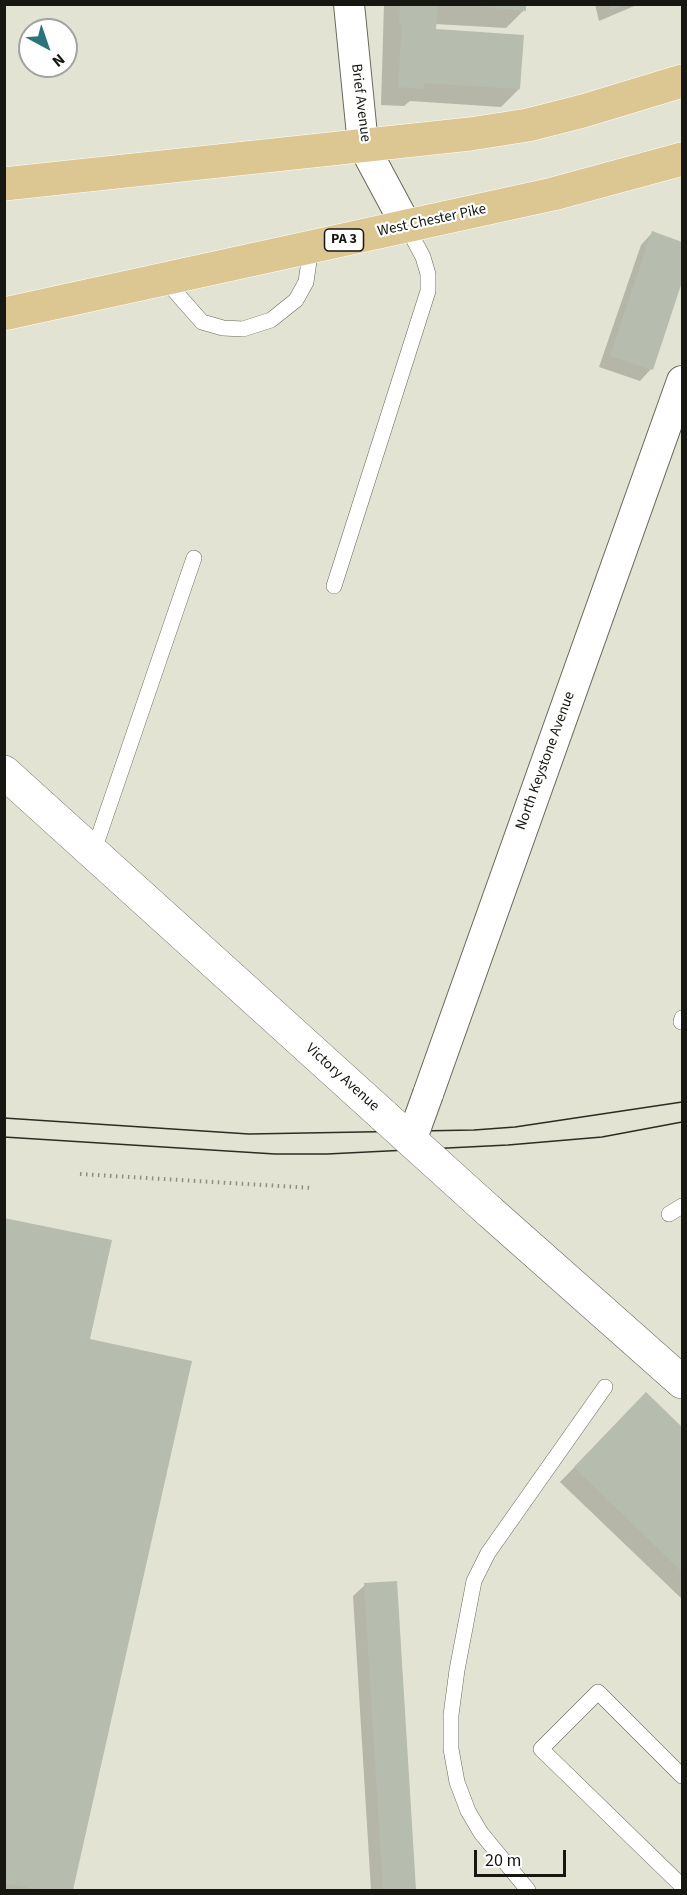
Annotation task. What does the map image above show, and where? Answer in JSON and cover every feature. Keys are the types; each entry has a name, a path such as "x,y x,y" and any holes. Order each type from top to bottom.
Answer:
{"main road":[{"path":"15,179 363,145 528,124 583,111 682,81"},
{"name":"West Chester Pike","path":"4,314 595,184 682,159"}],"street":[{"name":"Brief Avenue","path":"349,4 363,145 407,226"},
{"name":"North Keystone Avenue","path":"411,1141 682,381"},
{"name":"Victory Avenue","path":"4,772 411,1141 682,1382"}],"lane":[{"path":"334,586 428,291 428,274 423,258 407,226"},
{"path":"164,279 201,322 223,328 243,329 272,320 296,300 306,282 311,247"},
{"path":"93,853 194,558"},
{"path":"528,1890 481,1833 468,1811 457,1782 451,1749 451,1715 474,1581 488,1553 605,1387"},
{"path":"682,1776 598,1692 542,1749 682,1886"}],"path":[{"path":"80,1174 313,1188"}],"building":[{"path":"400,4 438,4 436,29 524,35 520,89 424,83 424,89 398,87 402,23 399,23"},
{"path":"456,4 526,4 526,11"},
{"path":"609,4 625,4 625,5 611,10"},
{"path":"652,231 682,242 682,282 653,370 610,356"},
{"path":"4,1218 112,1240 90,1339 192,1361 73,1890 41,1890 4,1883"},
{"path":"646,1392 682,1427 682,1572 574,1467"},
{"path":"397,1581 416,1890 383,1890 364,1583"}],"tram line":[{"path":"4,1118 249,1134 474,1130 515,1127 682,1102"},
{"path":"4,1137 275,1154 327,1154 508,1145 602,1137 682,1122"}]}
